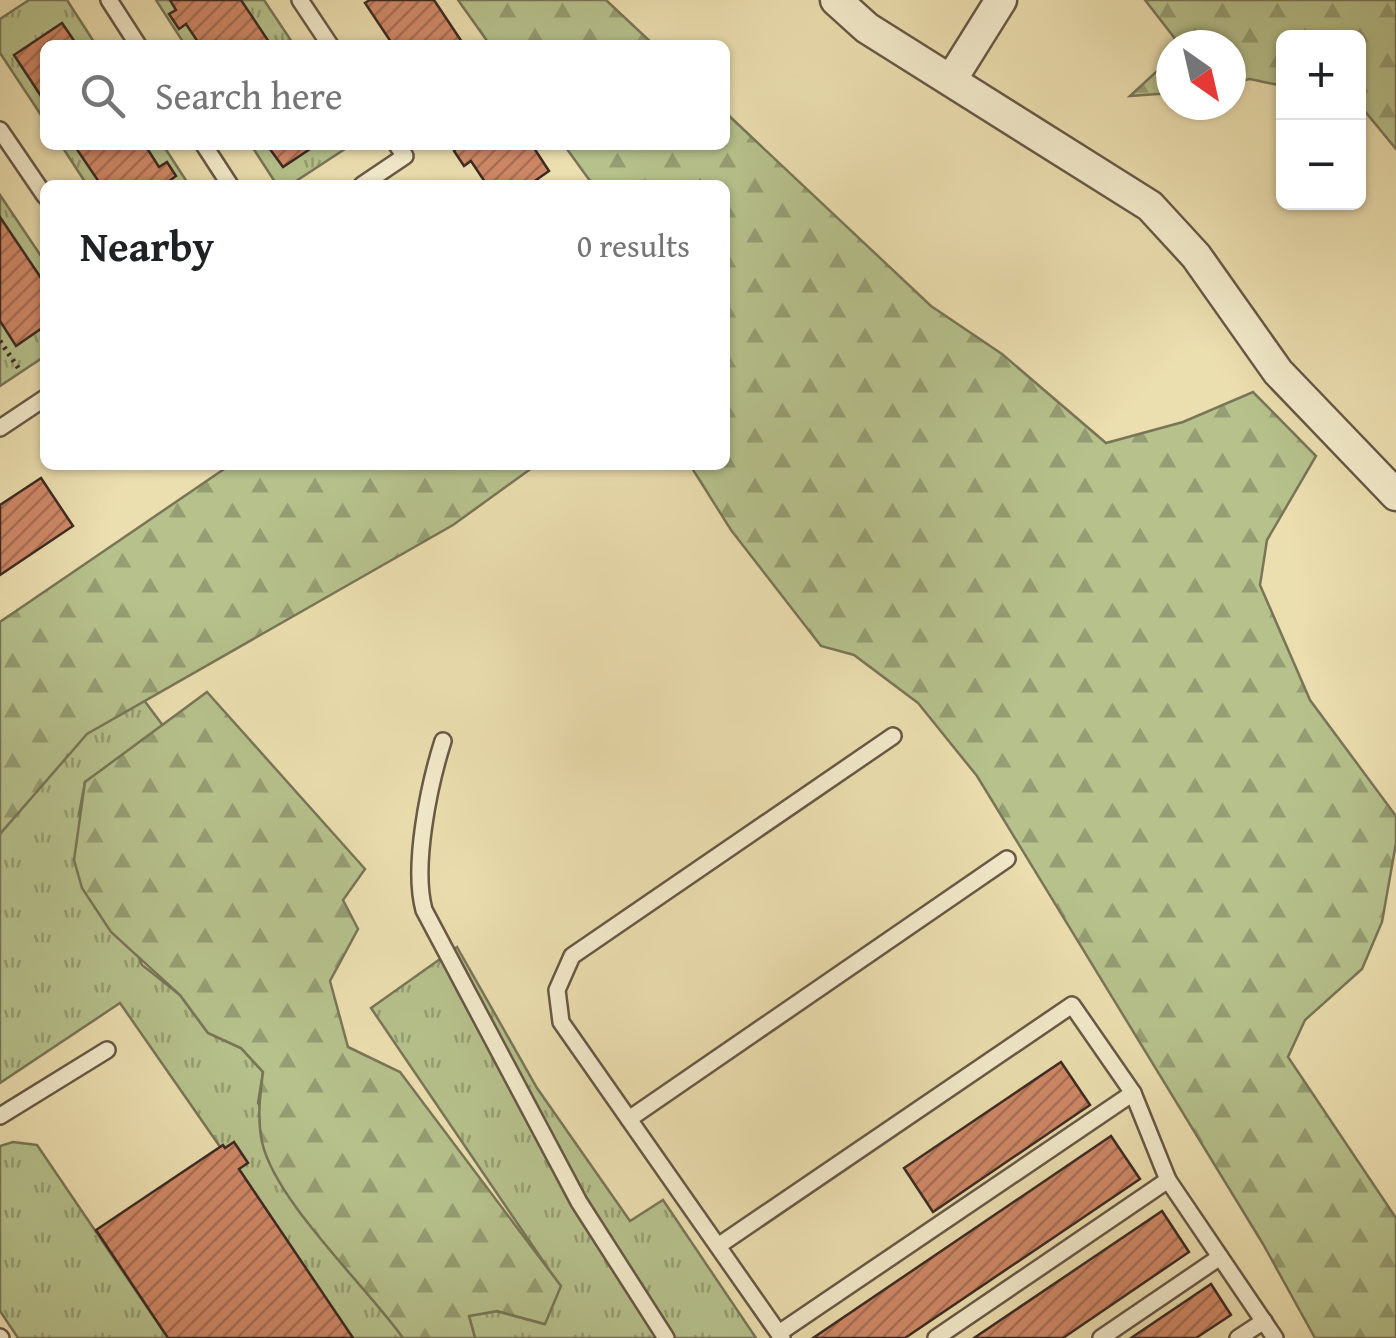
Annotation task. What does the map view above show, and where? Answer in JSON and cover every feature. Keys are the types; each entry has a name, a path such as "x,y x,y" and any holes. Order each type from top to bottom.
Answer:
{"street":[{"path":"836,0 868,28 1150,206 1196,256 1278,372 1396,495"},
{"path":"952,80 1002,0"}],"lane":[{"path":"108,0 135,40"},
{"path":"300,0 327,40"},
{"path":"0,130 40,189"},
{"path":"207,150 227,180"},
{"path":"368,180 401,150"},
{"path":"0,428 40,401"},
{"path":"893,736 572,956 557,990 561,1022 780,1335 1133,1094"},
{"path":"443,741 434,771 418,890 424,910 579,1202 666,1338"},
{"path":"629,1118 1007,859"},
{"path":"718,1246 1072,1004 1133,1094 1168,1180 1276,1338"},
{"path":"0,1116 108,1050"},
{"path":"936,1338 1168,1180"},
{"path":"1101,1338 1220,1257"},
{"path":"1238,1338 1264,1321"}],"path":[{"path":"0,341 21,372"}],"green space":[{"path":"29,0 67,0 93,40 40,40 40,113 0,53 0,19"},
{"path":"156,0 264,0 291,40 182,40"},
{"path":"458,0 606,0 649,40 486,40"},
{"path":"1145,0 1396,0 1396,149 1366,113 1366,30 1276,30 1276,85 1246,80 1246,30 1168,30"},
{"path":"1156,72 1156,94 1130,96"},
{"path":"730,117 931,306 1002,354 1106,443 1183,422 1253,392 1316,456 1267,540 1260,585 1310,700 1396,816 1396,843 1382,922 1362,969 1305,1020 1288,1057 1396,1218 1396,1338 1315,1338 1263,1244 977,776 918,703 854,655 821,646 731,530 693,470 730,470 730,180 589,180 568,150 730,150"},
{"path":"64,150 166,150 186,180 84,180"},
{"path":"254,150 343,150 298,180 274,180"},
{"path":"0,195 40,255 40,359 0,386"},
{"path":"223,470 529,470 453,525 87,734 0,834 0,622"},
{"path":"57,584 164,727 85,782 79,814 142,965 180,995 208,1033 241,1048 263,1072 258,1103 403,1338 353,1338 120,1003 0,1083 0,622"},
{"path":"207,692 365,869 343,900 358,929 330,981 348,1047 400,1072 561,1286 545,1324 497,1311 469,1316 475,1338 403,1338 303,1216 270,1165 260,1124 263,1072 241,1048 208,1033 180,995 111,932 82,888 74,860 85,782"},
{"path":"457,947 537,1088 630,1221 663,1200 756,1338 475,1338 469,1316 496,1311 544,1324 560,1286 371,1008"},
{"path":"13,1142 37,1145 168,1338 18,1338 0,1311 0,1146"}],"building":[{"path":"170,0 241,0 268,40 197,40 186,24 179,29 169,14 176,10"},
{"path":"434,0 461,40 390,40 365,3"},
{"path":"62,23 74,40 40,40 40,94 14,55"},
{"path":"77,150 148,150 159,167 167,162 176,176 170,180 98,180"},
{"path":"271,150 308,150 283,167"},
{"path":"535,150 549,171 536,180 484,180 471,161 464,166 454,151"},
{"path":"0,217 40,277 40,329 16,346 0,321"},
{"path":"41,478 73,526 0,575 0,505"},
{"path":"1061,1062 1090,1105 933,1212 904,1168"},
{"path":"1111,1136 1140,1179 905,1338 813,1338"},
{"path":"234,1142 248,1163 239,1169 353,1338 168,1338 96,1230 223,1145 225,1148"},
{"path":"1162,1211 1189,1252 1063,1338 974,1338"},
{"path":"1211,1284 1231,1315 1196,1338 1131,1338"}]}
